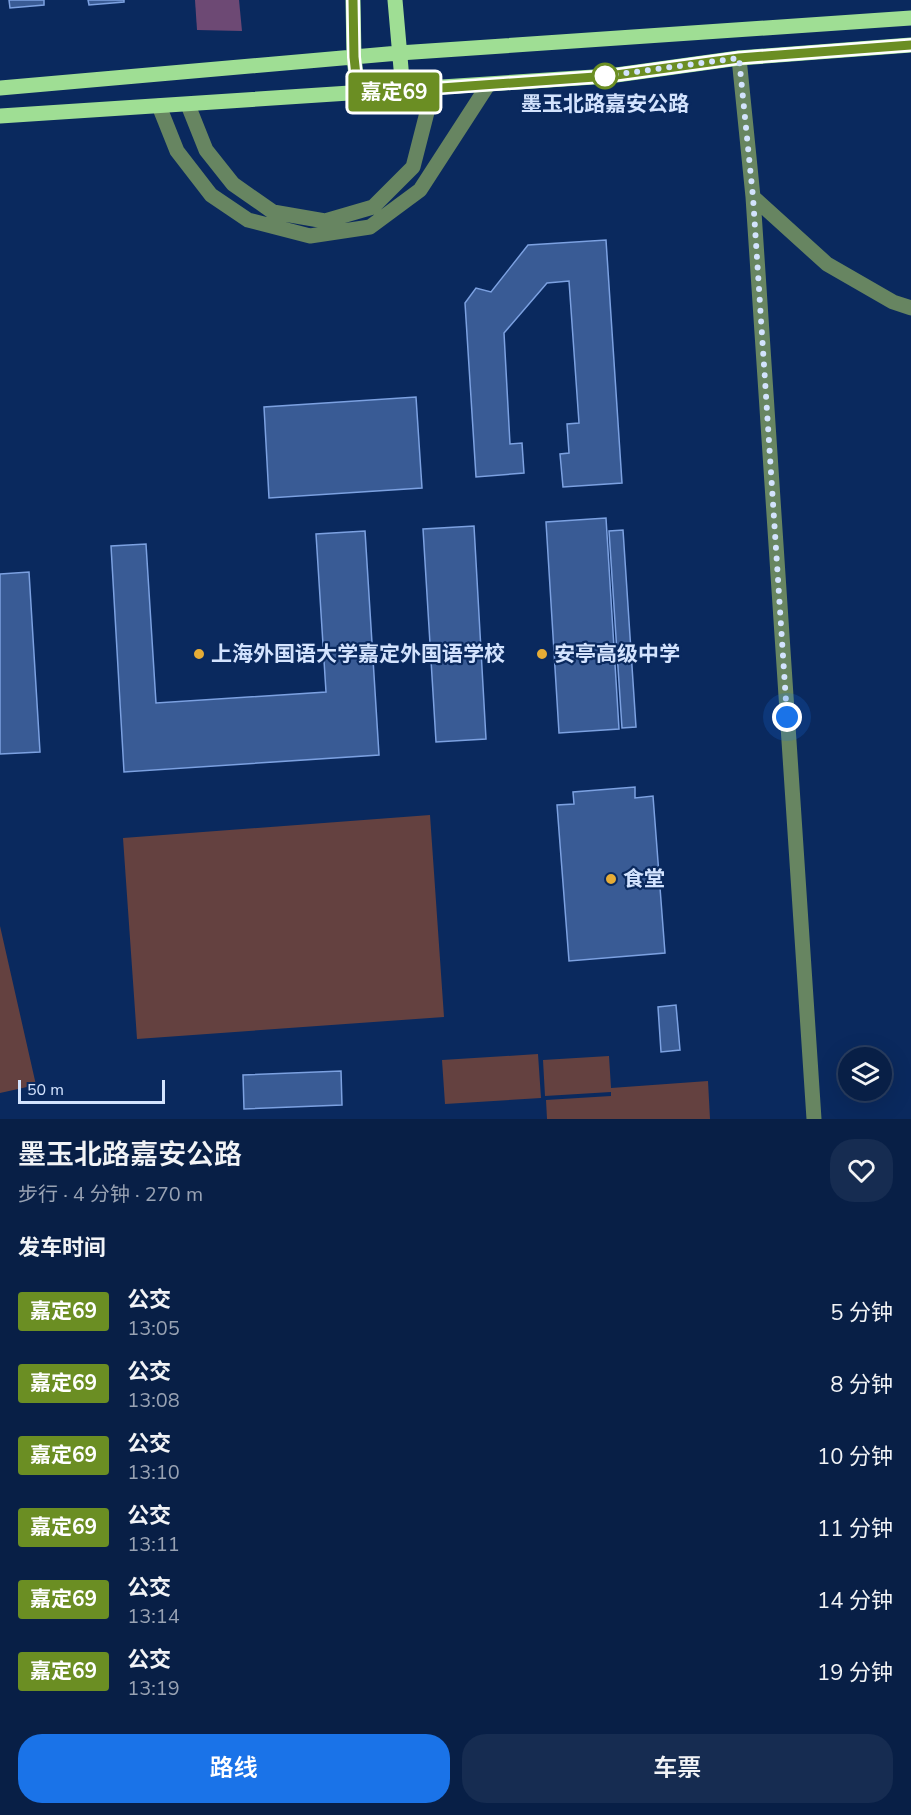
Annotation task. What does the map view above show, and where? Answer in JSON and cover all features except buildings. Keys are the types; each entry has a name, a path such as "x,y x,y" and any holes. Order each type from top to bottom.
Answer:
{"main road":[{"path":"353,0 354,57 358,94"},
{"path":"394,0 403,91"},
{"path":"0,87 399,53 911,18"},
{"path":"0,116 609,76 739,58 911,45"}],"street":[{"path":"739,58 753,197 814,1119"},
{"path":"159,106 177,151 211,195 248,220 310,236 370,227 420,190 488,85"},
{"path":"188,105 206,150 232,184 273,212 325,221 374,207 413,167 433,89"},
{"path":"753,197 827,264 893,302 911,308"}],"shaded area":[{"path":"195,0 239,0 242,31 197,30"},
{"path":"430,815 444,1017 137,1039 123,838"},
{"path":"0,926 36,1085 0,1093"},
{"path":"538,1054 541,1098 445,1104 442,1060"},
{"path":"609,1056 611,1088 708,1081 710,1119 547,1119 546,1100 611,1096 611,1092 545,1096 543,1060"}],"bus line":[{"name":"嘉定69","path":"353,0 354,57 358,94 609,76 739,58 911,45"}],"place":[{"name":"墨玉北路嘉安公路","path":"605,76"},
{"name":"上海外国语大学嘉定外国语学校","path":"199,654"},
{"name":"安亭高级中学","path":"542,654"},
{"name":"食堂","path":"611,879"}],"route":[{"path":"605,76 739,58 753,197 787,717"}]}
